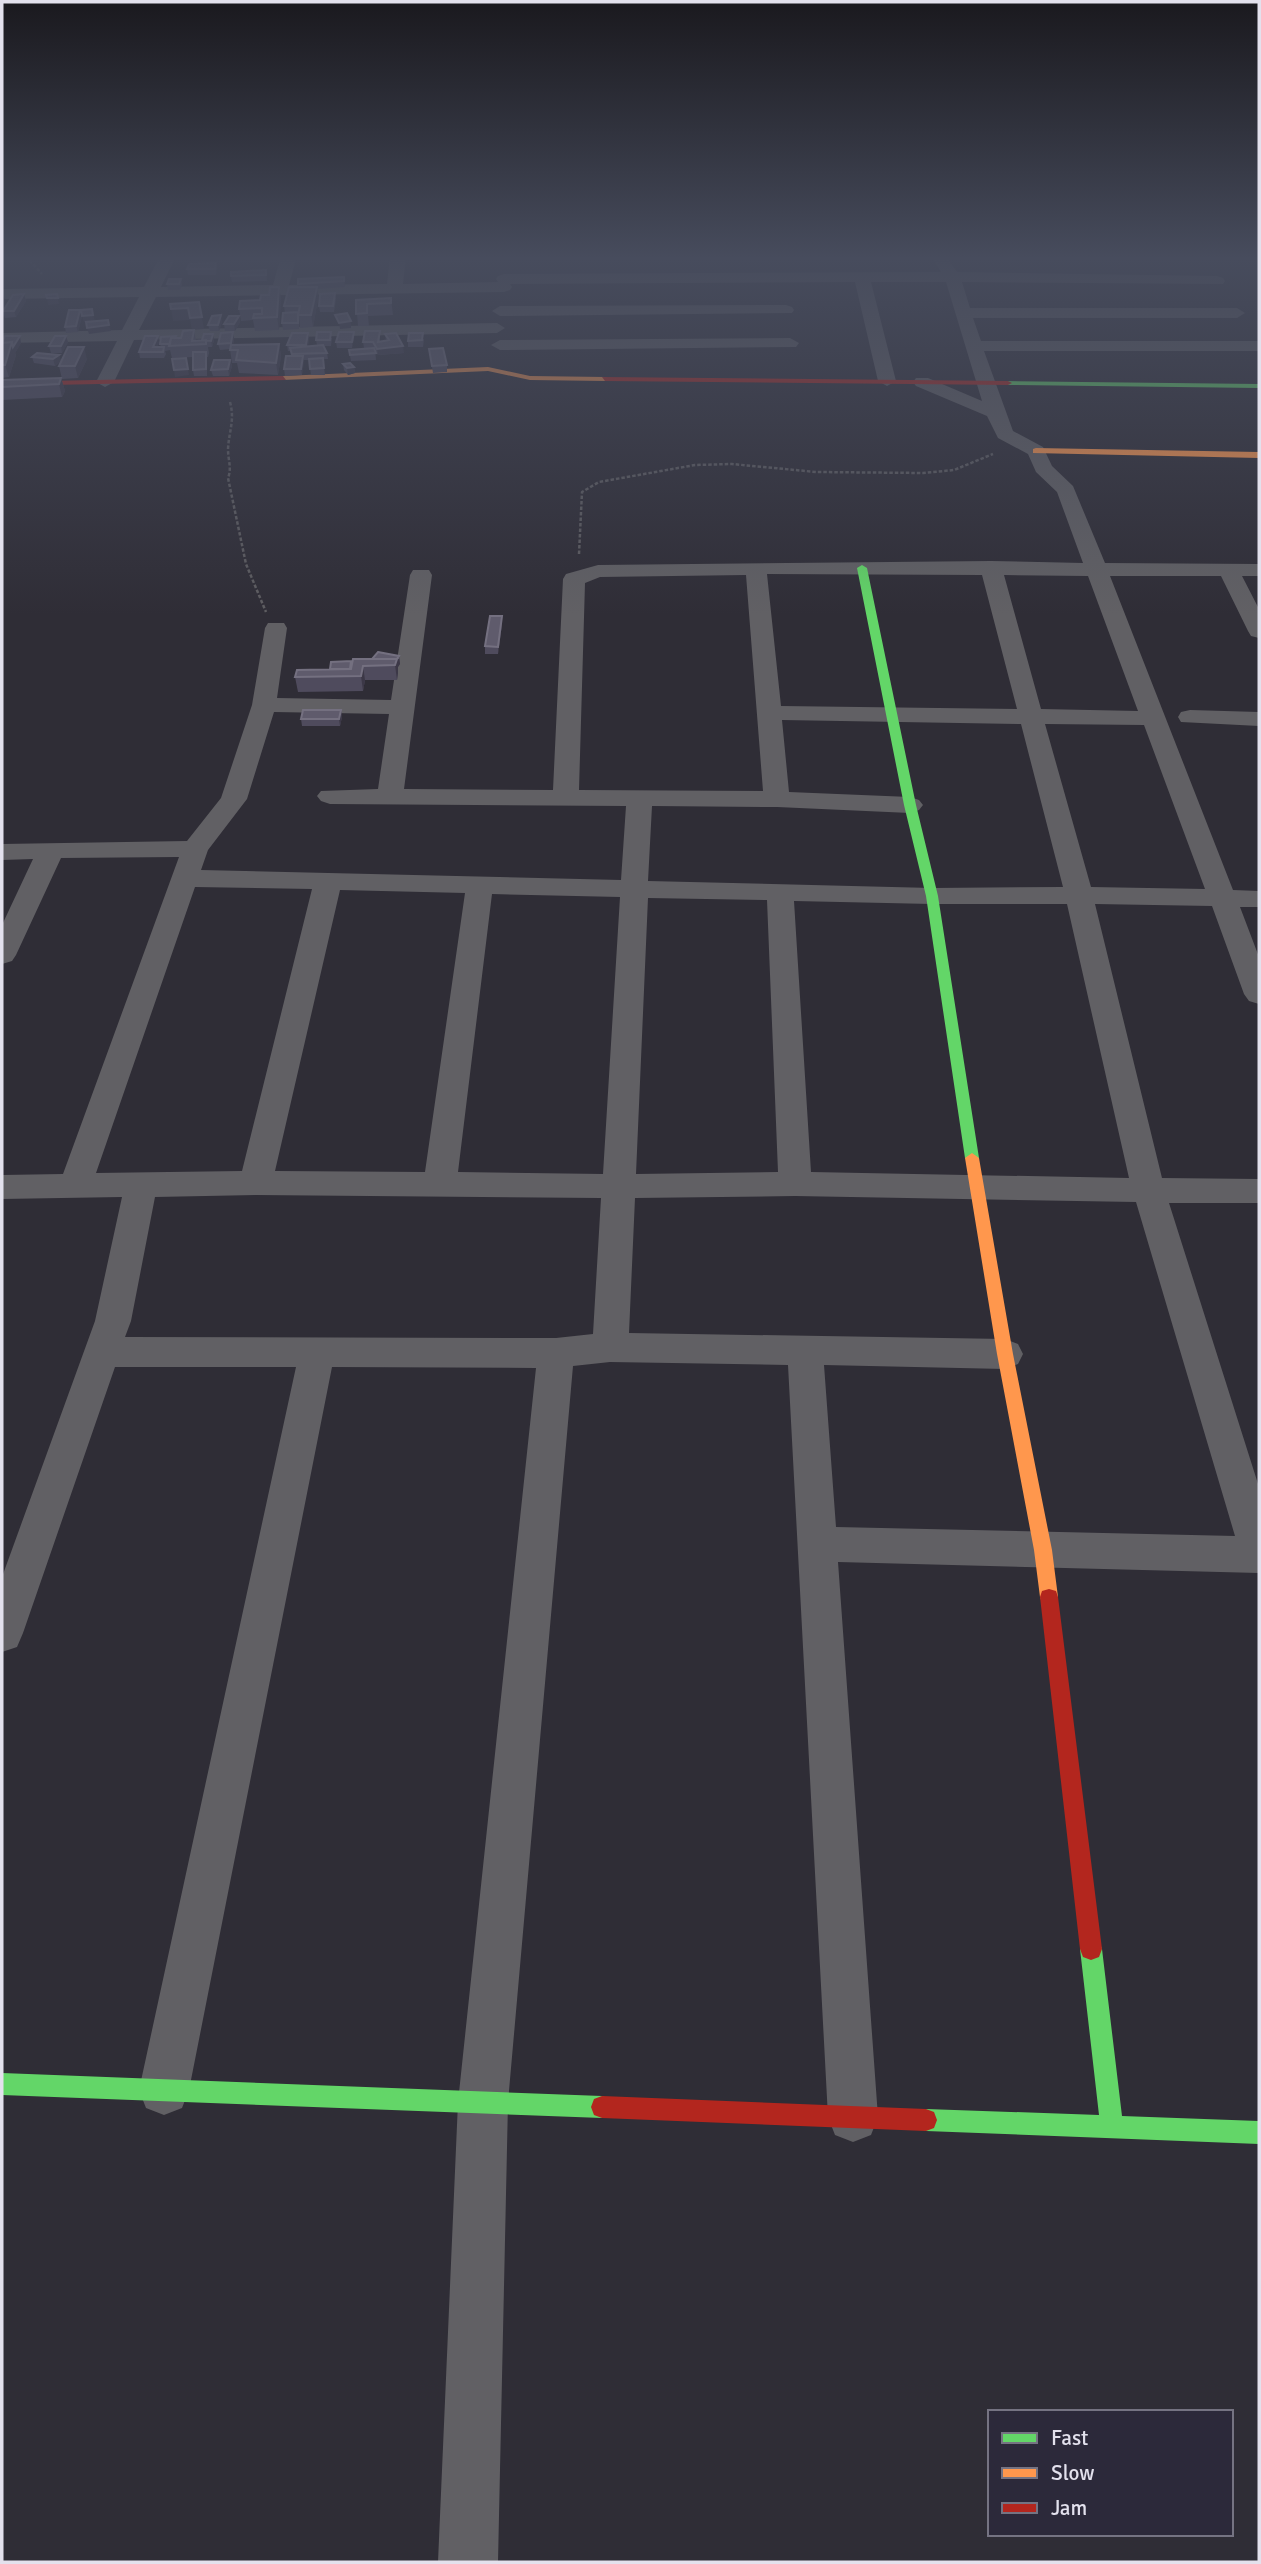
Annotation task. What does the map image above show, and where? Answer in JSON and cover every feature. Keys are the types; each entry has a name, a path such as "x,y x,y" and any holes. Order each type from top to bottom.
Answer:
{"street":[{"path":"105,383 108,376"},
{"path":"2,384 208,381 333,376"},
{"path":"519,376 530,378 566,376"},
{"path":"862,376 887,381 922,382 1259,386"},
{"path":"886,376 887,381"},
{"path":"984,376 995,412 1006,434 1032,452 1043,468 1066,489 1259,994"},
{"path":"922,382 995,412"},
{"path":"1032,452 1259,455"},
{"path":"1032,452 1259,466"},
{"path":"756,568 777,799"},
{"path":"566,798 574,579 598,571 756,568 1259,570"},
{"path":"862,568 910,804 932,896 1005,1354 1043,1550 1112,2127"},
{"path":"816,1544 1259,1552 1149,1191 1079,895 991,568"},
{"path":"1228,569 1259,631"},
{"path":"390,795 421,575"},
{"path":"75,1186 195,849 234,799 264,705 276,628"},
{"path":"264,705 402,707"},
{"path":"769,713 1153,718"},
{"path":"1190,717 1259,719"},
{"path":"330,796 777,799 910,804"},
{"path":"610,1347 639,799"},
{"path":"2,852 195,849"},
{"path":"2,955 51,850"},
{"path":"184,878 932,896 1079,895 1259,900"},
{"path":"256,1183 328,881"},
{"path":"440,1184 480,884"},
{"path":"780,891 795,1184"},
{"path":"2,1186 256,1183 617,1186 795,1184 977,1189 1259,1191"},
{"path":"2,1633 113,1321 141,1185"},
{"path":"101,1352 556,1353 610,1347 1005,1354"},
{"path":"805,1350 853,2117"},
{"path":"163,2090 317,1353"},
{"path":"468,2562 483,2102 556,1353"},
{"path":"2,2084 1259,2133"}],"path":[{"path":"208,381 230,401 235,417 228,448 232,471 228,478 251,578 276,628"},
{"path":"574,579 582,536 579,508 582,492 599,482 633,474 720,464 816,471 933,472 954,470 1032,452"}],"building":[{"path":"61,378 59,384 2,387 2,380"},
{"path":"490,616 502,616 498,647 485,646"},
{"path":"378,652 399,656 397,659 372,659"},
{"path":"353,659 397,659 395,665 363,666 361,676 295,677 297,670 351,669"},
{"path":"351,661 350,669 330,669 331,662"},
{"path":"303,710 341,710 339,719 301,719"}],"traffic: fast":[{"path":"1008,383 1259,386"},
{"path":"862,568 910,805 932,896 972,1158"},
{"path":"1091,1949 1112,2127"},
{"path":"2,2084 602,2107"},
{"path":"926,2120 1259,2133"}],"traffic: slow":[{"path":"283,378 336,376"},
{"path":"519,376 605,379"},
{"path":"1036,451 1259,455"},
{"path":"972,1158 1005,1354 1043,1550 1049,1597"}],"traffic: jam":[{"path":"2,384 283,378"},
{"path":"605,379 1008,383"},
{"path":"1049,1597 1091,1949"},
{"path":"602,2107 926,2120"}]}
